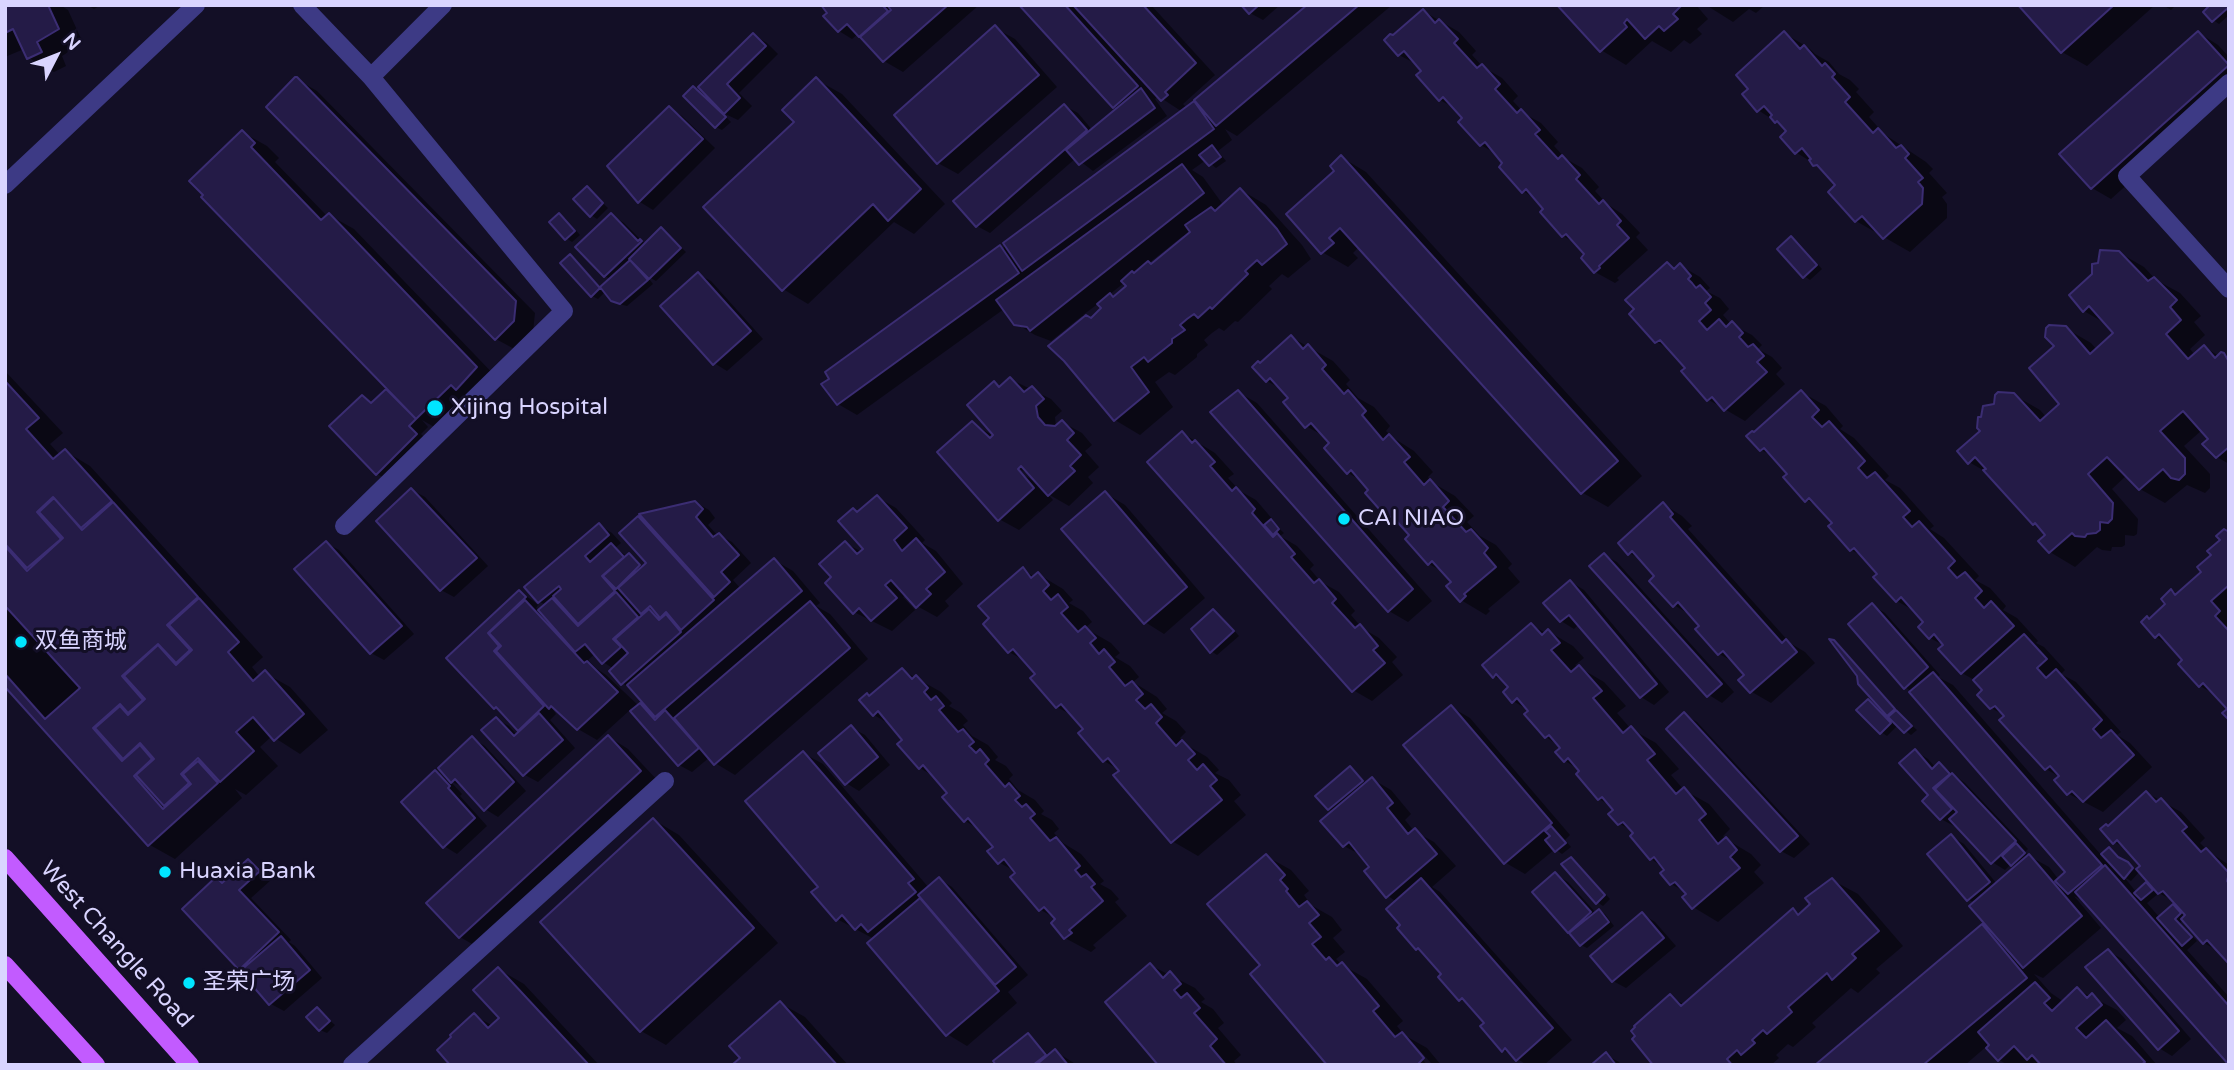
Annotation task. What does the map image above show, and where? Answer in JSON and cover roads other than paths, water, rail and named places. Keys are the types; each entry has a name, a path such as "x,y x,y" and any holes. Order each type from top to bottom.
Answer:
{"main road":[{"name":"West Changle Road","path":"5,858 190,1065"},
{"path":"5,965 96,1065"}],"street":[{"path":"5,185 196,5"},
{"path":"302,5 371,76 564,311 344,526"},
{"path":"371,76 443,5"},
{"path":"2229,83 2127,176 2229,289"},
{"path":"352,1065 666,781"}],"place":[{"name":"Xijing Hospital","path":"435,408"},
{"name":"CAI NIAO","path":"1344,519"},
{"name":"双鱼商城","path":"21,642"},
{"name":"Huaxia Bank","path":"165,872"},
{"name":"圣荣广场","path":"189,983"}]}
